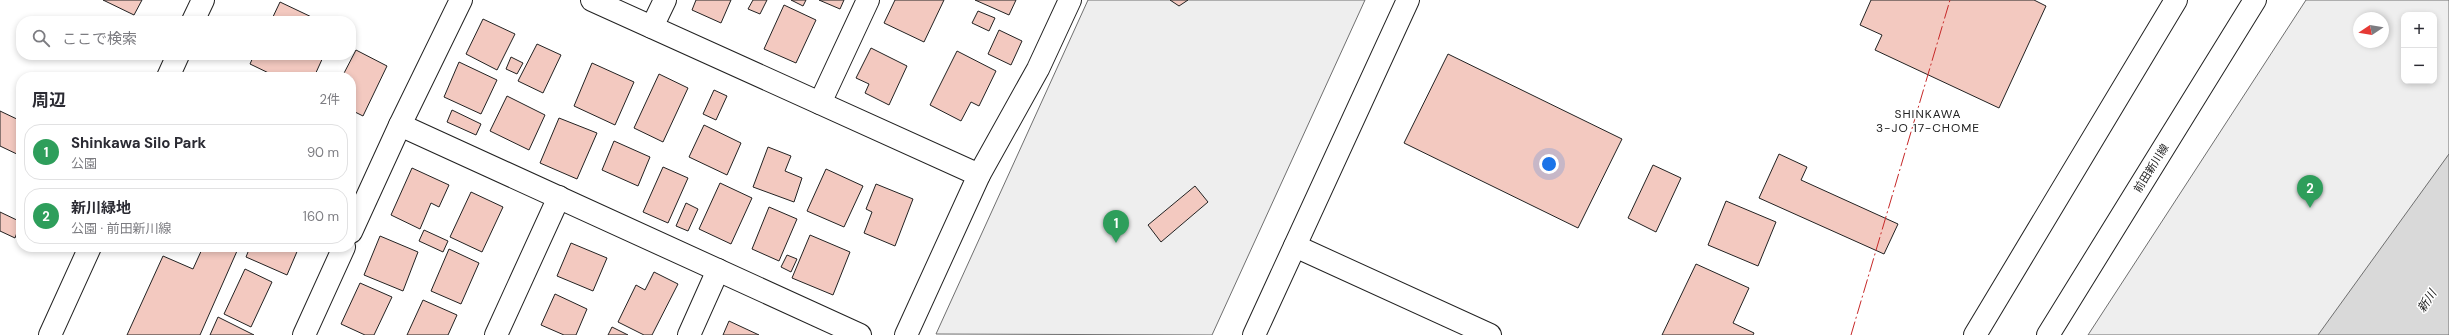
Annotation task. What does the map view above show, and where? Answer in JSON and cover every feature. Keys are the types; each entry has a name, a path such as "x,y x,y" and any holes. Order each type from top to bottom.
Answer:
{"street":[{"path":"195,16 203,0"},
{"path":"356,221 460,0"},
{"path":"592,0 979,175"},
{"path":"652,27 665,0"},
{"path":"820,103 868,0"},
{"path":"906,335 979,175 1038,69 1070,0"},
{"path":"1254,335 1408,0"},
{"path":"1975,335 2176,0"},
{"name":"前田新川線","path":"2048,335 2254,0"},
{"path":"170,72 176,60"},
{"path":"400,125 860,335"},
{"path":"496,335 559,198"},
{"path":"1295,246 1490,335"},
{"path":"50,335 88,252"},
{"path":"304,335 342,252"},
{"path":"689,335 718,270"}],"shaded area":[{"path":"1088,0 1365,0 1212,335 936,334"},
{"path":"2306,0 2449,0 2449,335 2088,335"}],"water":[{"name":"新川","path":"2449,154 2449,335 2318,335"}],"building":[{"path":"103,0 142,0 134,15"},
{"path":"696,0 731,0 721,23 692,10"},
{"path":"753,0 767,0 760,14 748,9"},
{"path":"791,0 806,0 803,6"},
{"path":"819,0 844,0 840,9"},
{"path":"895,0 944,0 924,42 884,23"},
{"path":"975,0 1016,0 1009,15"},
{"path":"1170,0 1188,0 1179,6"},
{"path":"1871,0 2034,0 2046,6 1999,108 1875,50 1882,35 1860,25"},
{"path":"280,2 309,16 273,16"},
{"path":"784,5 816,20 796,63 764,49"},
{"path":"978,11 995,18 989,31 972,23"},
{"path":"483,19 515,34 497,70 466,54"},
{"path":"999,30 1022,41 1011,65 988,54"},
{"path":"537,44 561,55 543,93 518,81"},
{"path":"871,48 907,66 889,105 865,93 869,84 856,78"},
{"path":"356,50 387,66 363,116 356,112 356,72 345,72 351,60 356,60"},
{"path":"957,51 996,71 979,106 971,102 961,121 930,105"},
{"path":"1448,54 1622,139 1578,228 1404,143"},
{"path":"511,57 523,63 517,74 506,69"},
{"path":"252,60 322,60 316,72 267,72 250,64"},
{"path":"459,62 497,80 481,114 444,97"},
{"path":"592,63 634,82 615,125 574,106"},
{"path":"659,74 688,88 663,142 634,128"},
{"path":"714,90 727,96 716,120 703,114"},
{"path":"507,96 545,115 529,150 490,131"},
{"path":"452,110 481,124 476,135 447,122"},
{"path":"0,111 16,119 16,154 0,146"},
{"path":"559,118 597,133 577,179 540,163"},
{"path":"704,125 741,143 727,175 689,157"},
{"path":"614,141 650,157 638,186 602,170"},
{"path":"768,147 791,156 785,171 802,178 794,202 753,187"},
{"path":"1779,154 1807,167 1801,180 1898,224 1884,254 1759,198"},
{"path":"1653,165 1681,178 1656,232 1628,218"},
{"path":"663,167 688,178 668,223 643,212"},
{"path":"412,168 449,185 439,207 431,203 420,229 391,215"},
{"path":"826,169 863,186 844,227 807,211"},
{"path":"720,183 752,198 731,244 699,229"},
{"path":"876,184 913,199 895,246 864,233 872,212 866,209"},
{"path":"1195,186 1208,202 1161,242 1148,225"},
{"path":"471,192 503,207 482,252 450,237"},
{"path":"1726,201 1776,222 1758,266 1708,245"},
{"path":"686,203 698,209 688,231 676,226"},
{"path":"769,207 797,219 779,261 752,249"},
{"path":"0,212 16,220 15,238 0,231"},
{"path":"424,230 448,241 443,252 419,241"},
{"path":"810,235 850,252 833,295 792,278"},
{"path":"380,236 418,252 403,291 364,275"},
{"path":"571,243 607,258 593,291 557,276"},
{"path":"449,249 479,263 461,304 431,291"},
{"path":"201,252 237,252 200,335 127,335 163,256 193,269"},
{"path":"248,252 297,252 287,275 246,257"},
{"path":"787,255 797,259 791,272 781,267"},
{"path":"1696,264 1749,288 1733,323 1754,333 1753,335 1662,335"},
{"path":"245,269 272,282 251,327 224,314"},
{"path":"654,272 678,284 652,335 644,335 618,322 636,285 645,290"},
{"path":"360,283 392,297 374,335 365,335 341,324"},
{"path":"555,294 587,309 576,335 564,335 541,325"},
{"path":"423,300 457,315 448,335 407,335"},
{"path":"218,317 254,335 210,335"},
{"path":"729,321 759,335 723,335"},
{"path":"612,327 628,335 608,335"}],"power":[{"path":"1851,335 1950,0"}],"place":[{"name":"新川緑地","path":"2310,208"},
{"name":"Shinkawa Silo Park","path":"1116,243"}],"district":[{"name":"SHINKAWA 3-JO 17-CHOME","path":"1928,121"}]}
